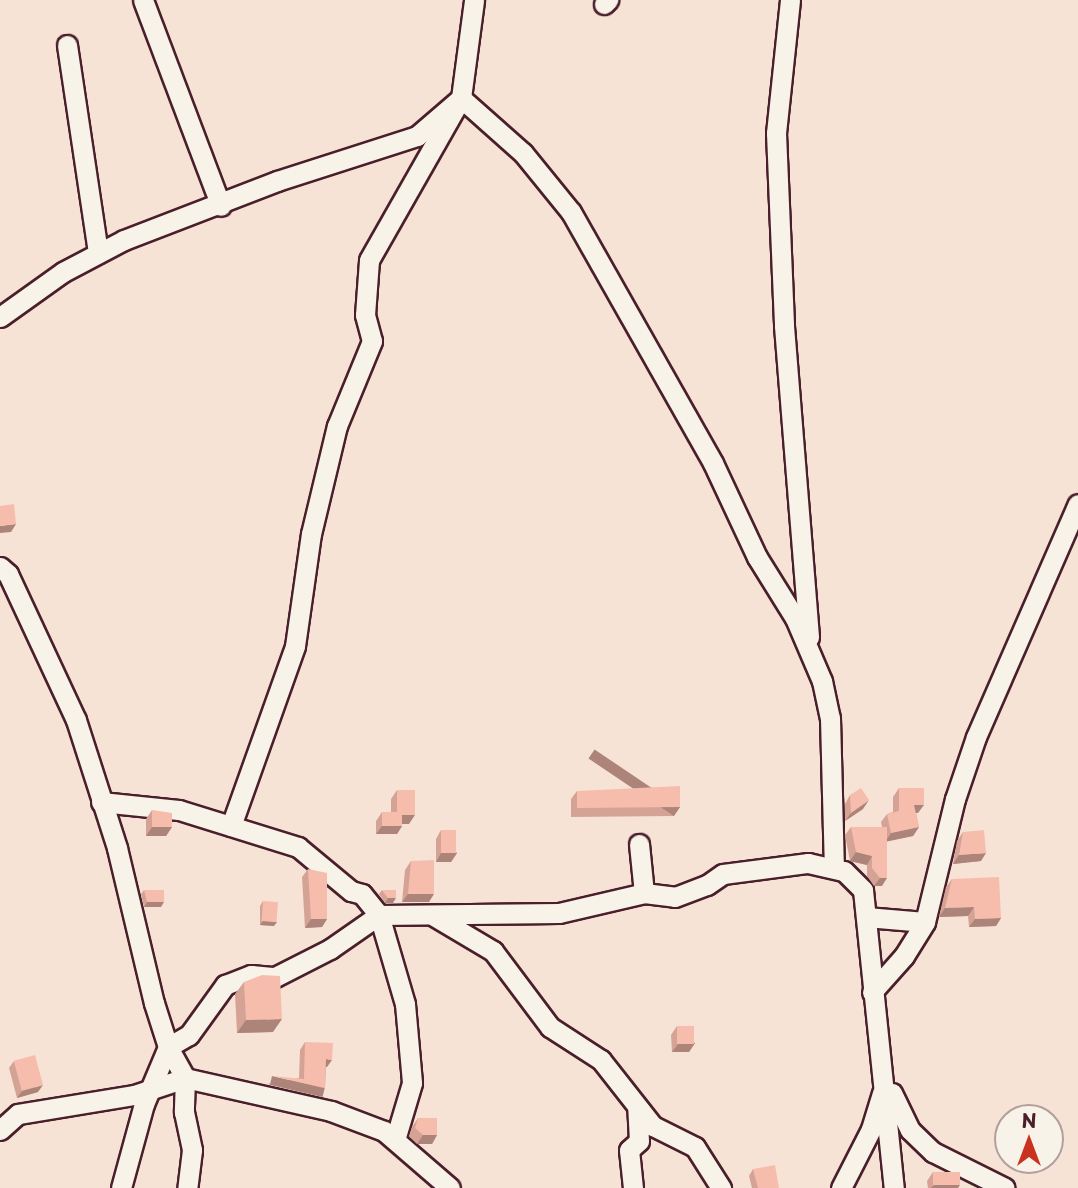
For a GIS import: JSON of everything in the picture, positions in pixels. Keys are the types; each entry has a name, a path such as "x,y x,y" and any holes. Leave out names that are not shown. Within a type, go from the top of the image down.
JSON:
{"street":[{"path":"143,0 221,206"},
{"path":"231,826 295,646 311,534 337,426 372,341 365,314 369,260 461,98 474,0"},
{"path":"787,5 776,132 784,326 808,649"},
{"path":"67,45 99,253"},
{"path":"0,317 63,272 99,253 221,206 277,181 417,136 461,98"},
{"path":"461,98 523,153 571,212 707,451 808,649 822,681 830,718 834,867"},
{"path":"872,992 904,956 925,922 955,799 976,737 1078,504"},
{"path":"0,567 8,574 76,720 168,1047 185,1077 184,1112 192,1150 187,1188"},
{"path":"101,802 179,810 298,847 351,891 362,894 379,915 405,1004 412,1083 395,1140"},
{"path":"639,844 644,893"},
{"path":"121,1188 150,1090 168,1047 189,1035 225,985 251,975 275,977 323,953 379,915 559,913 644,893 675,897 723,874 760,866 808,863 834,867 855,879 863,890 872,992 886,1082 894,1188"},
{"path":"433,916 494,951 550,1027 601,1060 653,1126 695,1147 721,1188"},
{"path":"866,917 925,922"},
{"path":"0,1130 18,1114 150,1090 185,1077 331,1111 395,1140 450,1188"},
{"path":"841,1188 871,1129 886,1082"},
{"path":"886,1082 910,1130 933,1152 1005,1188"},
{"path":"633,1188 629,1150 639,1141 637,1108"}],"building":[{"path":"14,504 16,524 0,526 0,506"},
{"path":"680,786 680,807 577,808 577,791"},
{"path":"861,788 869,800 851,813 850,795"},
{"path":"899,788 924,788 924,805 914,805 919,827 891,833 887,814 899,811"},
{"path":"397,790 415,790 415,815 402,815 402,826 382,826 382,812 397,812"},
{"path":"152,810 172,813 172,827 152,827"},
{"path":"851,827 887,827 887,878 880,878 872,868 872,856 856,852"},
{"path":"441,830 456,830 456,853 441,853"},
{"path":"984,830 986,853 959,855 963,832"},
{"path":"434,860 434,894 408,894 411,861"},
{"path":"308,869 327,873 327,919 311,919"},
{"path":"999,877 1001,918 975,919 974,907 945,908 952,879"},
{"path":"144,890 164,890 164,902 147,902"},
{"path":"382,890 396,890 396,898 388,898"},
{"path":"263,901 278,902 277,922 262,921"},
{"path":"262,975 280,976 282,1019 246,1020 244,982"},
{"path":"677,1026 694,1026 694,1044 677,1044"},
{"path":"305,1042 333,1043 332,1060 326,1059 325,1088 272,1076 304,1079"},
{"path":"35,1055 43,1085 22,1091 14,1061"},
{"path":"418,1118 437,1118 437,1135 423,1135 415,1128"},
{"path":"775,1165 779,1188 758,1188 753,1169"},
{"path":"933,1172 960,1172 960,1185 933,1185"}]}
